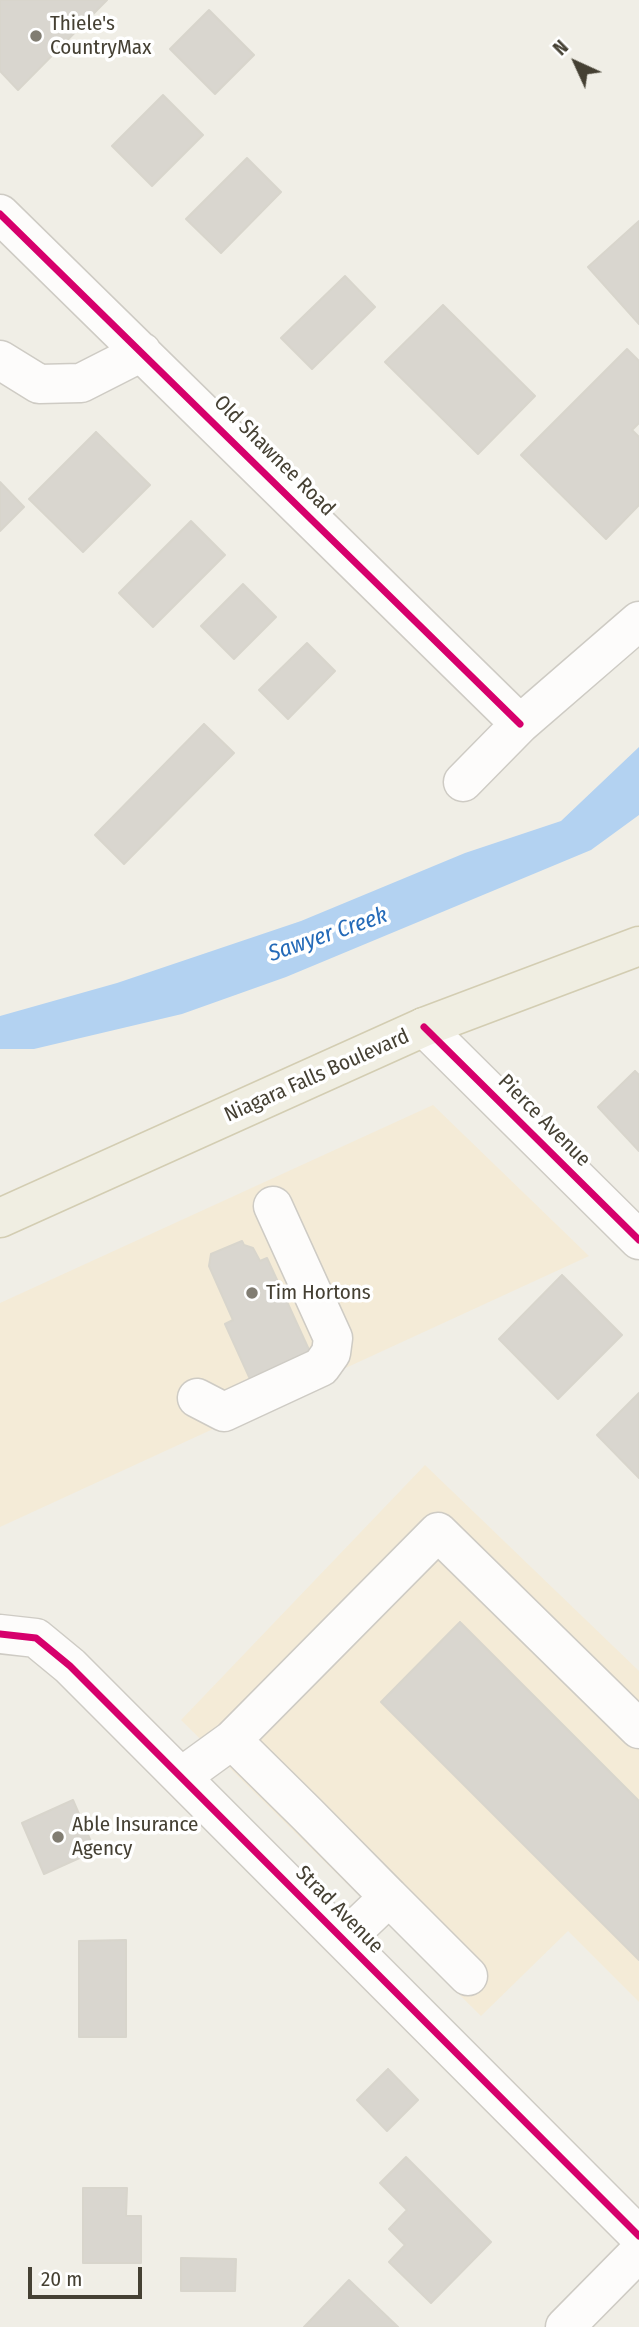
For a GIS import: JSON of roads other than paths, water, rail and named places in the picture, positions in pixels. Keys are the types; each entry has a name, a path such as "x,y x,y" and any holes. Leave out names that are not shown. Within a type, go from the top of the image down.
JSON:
{"main road":[{"name":"Niagara Falls Boulevard","path":"0,1218 424,1027 639,946"}],"street":[{"name":"Old Shawnee Road","path":"0,214 520,724"},
{"path":"0,360 38,384 80,383 142,352"},
{"path":"463,782 520,724 639,621"},
{"name":"Pierce Avenue","path":"424,1027 639,1240"},
{"path":"197,1398 224,1412 321,1367 331,1353 333,1338 273,1206"},
{"path":"181,1777 232,1740 438,1532 639,1729"},
{"name":"Strad Avenue","path":"0,1634 36,1638 70,1666 639,2236"},
{"path":"232,1740 468,1976"},
{"path":"344,1940 389,1897"},
{"path":"565,2327 639,2252"}],"water":[{"name":"Sawyer Creek","path":"639,747 639,815 591,850 286,977 182,1014 34,1049 0,1049 0,1016 117,983 301,921 465,853 561,821"}],"place":[{"name":"Thiele's CountryMax","path":"36,36"},
{"name":"Tim Hortons","path":"252,1293"},
{"name":"Able Insurance Agency","path":"58,1837"}]}
